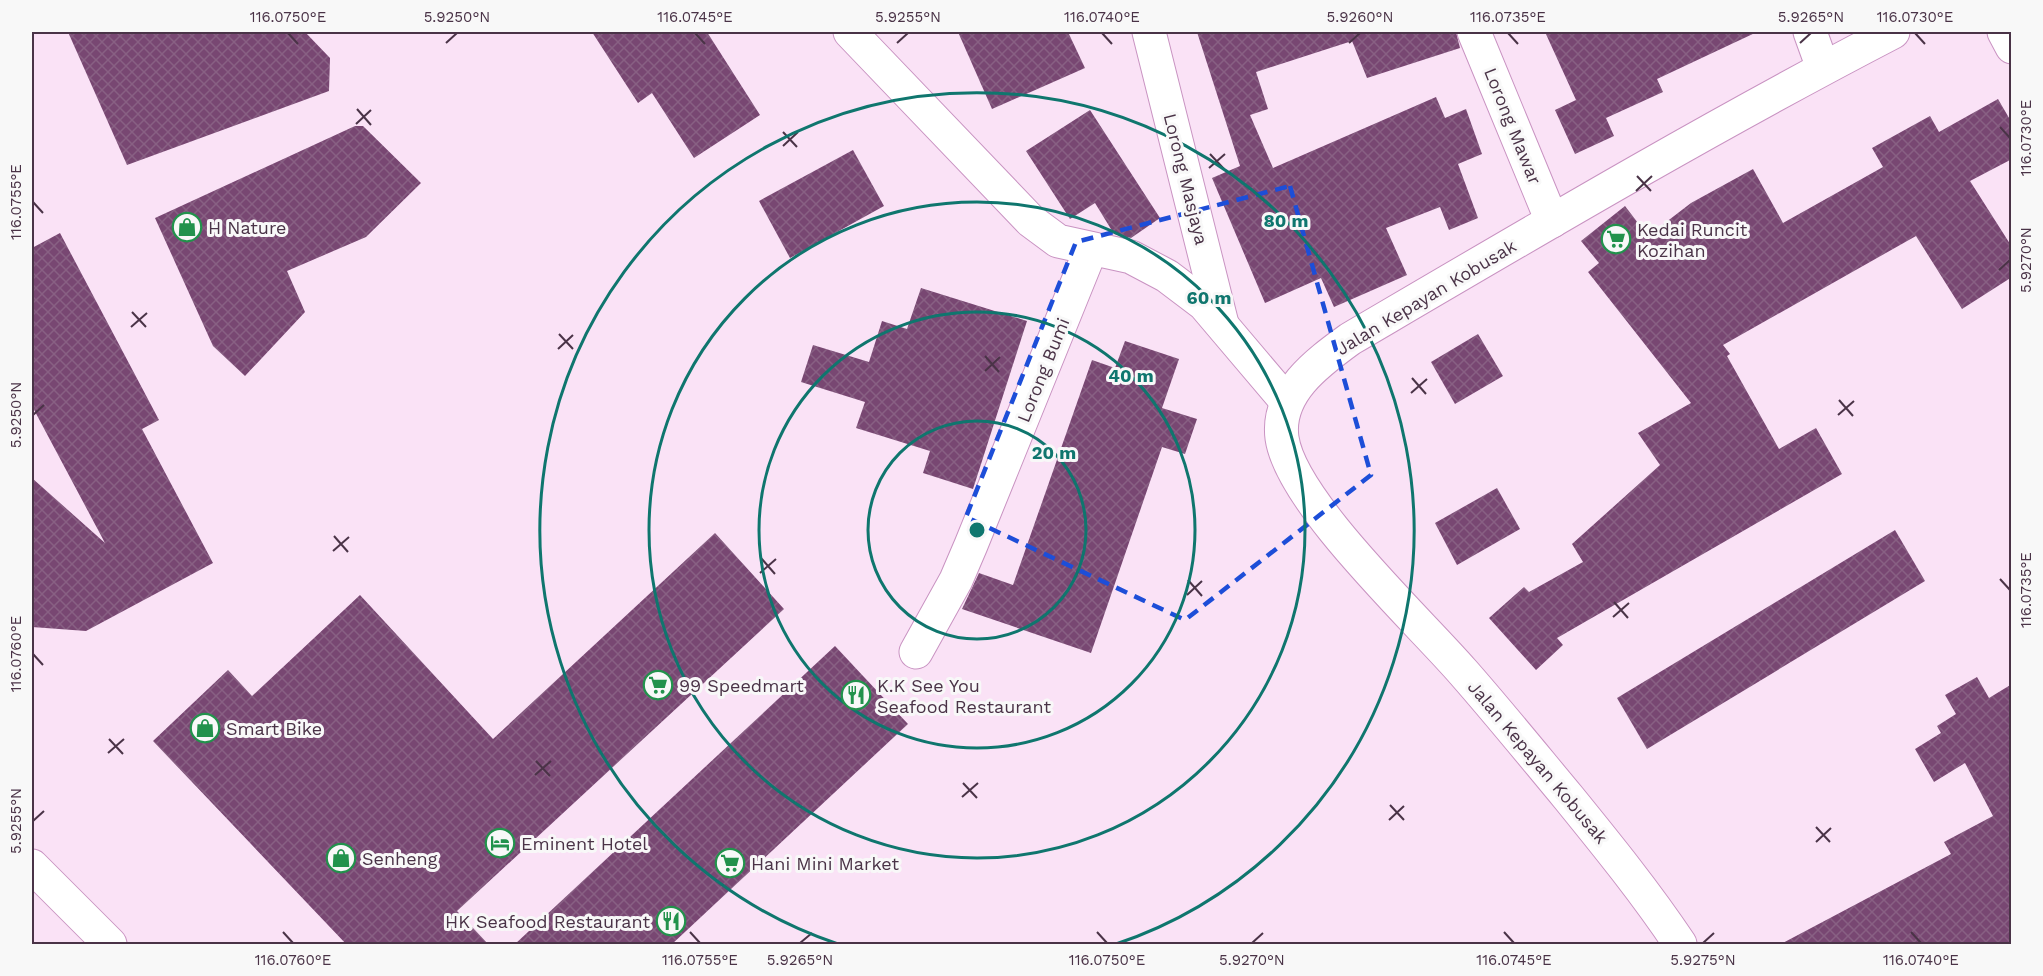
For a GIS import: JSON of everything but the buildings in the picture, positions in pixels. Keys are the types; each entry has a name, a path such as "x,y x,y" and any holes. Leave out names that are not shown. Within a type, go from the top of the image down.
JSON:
{"street":[{"name":"Lorong Masjaya","path":"850,32 1031,221 1058,241 1131,257 1151,265 1204,304 1287,402"},
{"name":"Lorong Masjaya","path":"1149,32 1222,326"},
{"name":"Lorong Mawar","path":"1474,32 1552,221"},
{"path":"1809,32 1823,68"},
{"name":"Jalan Kepayan Kobusak","path":"1680,945 1635,881 1505,721 1342,539 1307,493 1296,478 1282,440 1281,414 1302,380 1350,339 1552,221 1823,68 1893,32"},
{"path":"2004,32 2012,47"},
{"name":"Lorong Bumi","path":"916,652 956,580 1091,249"},
{"path":"32,866 110,945"}],"highlighted area":[{"path":"1290,186 1371,475 1185,620 966,517 1076,242"}],"place":[{"name":"H Nature","path":"187,227"},
{"name":"Kedai Runcit Kozihan","path":"1616,239"},
{"name":"99 Speedmart","path":"658,685"},
{"name":"K.K See You Seafood Restaurant","path":"856,695"},
{"name":"Smart Bike","path":"205,728"},
{"name":"Eminent Hotel","path":"500,843"},
{"name":"Senheng","path":"341,858"},
{"name":"Hani Mini Market","path":"730,863"},
{"name":"HK Seafood Restaurant","path":"671,921"}]}
